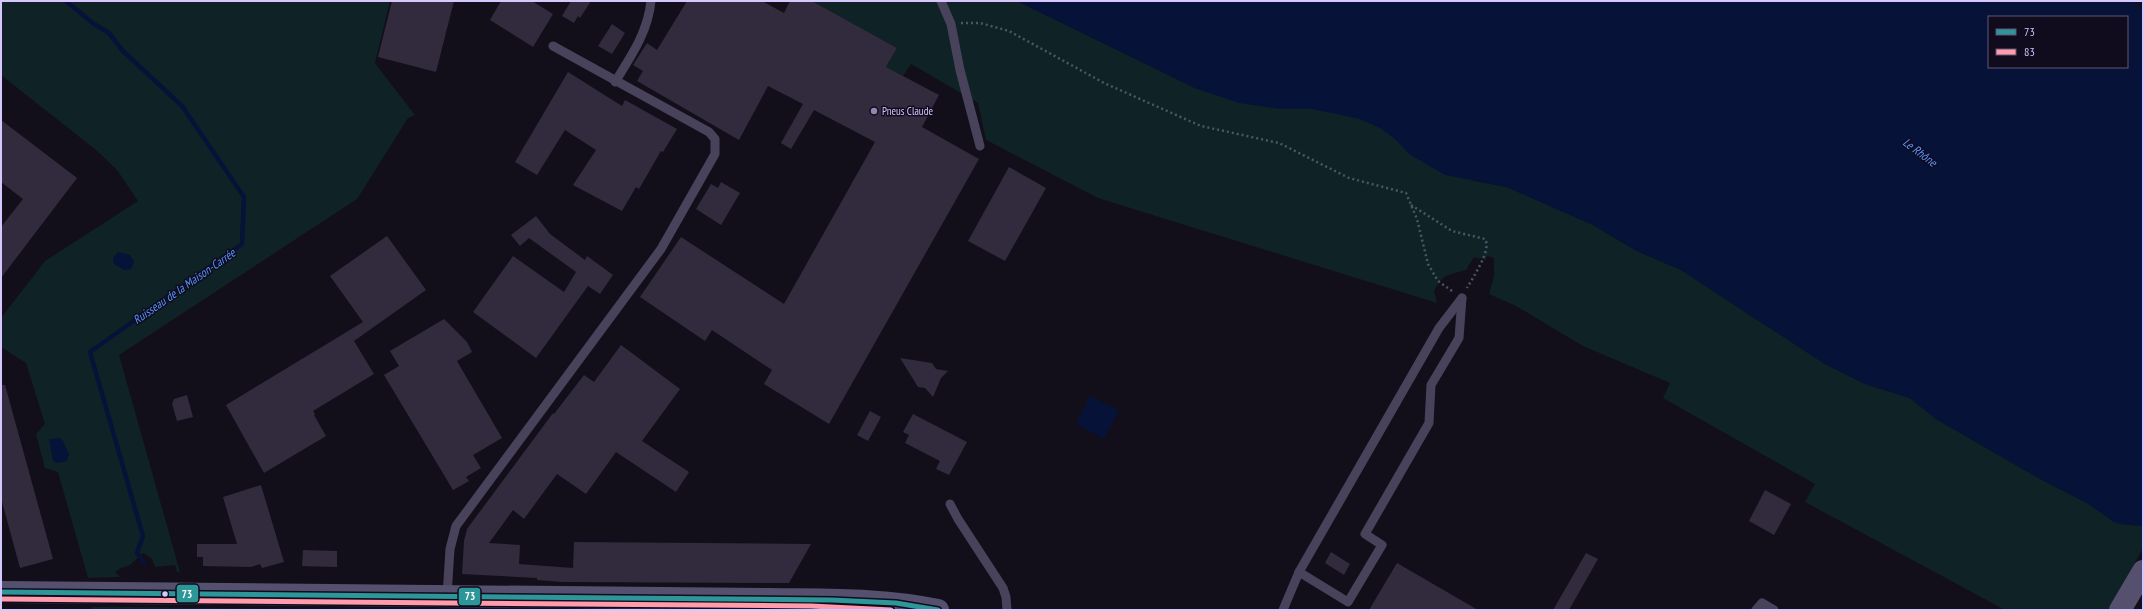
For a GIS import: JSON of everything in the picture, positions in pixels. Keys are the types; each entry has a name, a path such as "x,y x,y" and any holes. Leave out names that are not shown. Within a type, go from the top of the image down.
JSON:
{"main road":[{"path":"2120,610 2143,571"},
{"path":"1,592 856,600 919,606 938,610"}],"lane":[{"path":"615,82 640,42 652,1"},
{"path":"941,1 951,24 960,70 980,146"},
{"path":"447,596 450,549 456,526 661,249 715,154 715,139 709,132 615,82 553,46"},
{"path":"1299,572 1348,602 1382,545 1365,534 1429,423 1431,385 1459,338 1462,298"},
{"path":"1282,610 1299,572 1439,328 1462,298"},
{"path":"950,504 1003,588 1006,597 1007,610"},
{"path":"1756,610 1762,603 1774,610"}],"path":[{"path":"951,24 980,23 1009,30 1091,76 1201,126 1279,143 1349,178 1406,193 1433,273 1438,281 1462,298 1485,253 1488,243 1484,238 1452,231 1411,205"}],"green space":[{"path":"1,1 390,1 375,63 415,115 408,118 357,199 119,355 180,572 177,572 175,565 155,567 152,559 143,553 130,565 115,572 120,577 88,578 58,472 45,468 36,434 45,424 26,363 1,347 1,318 45,261 138,201 117,170 96,150 1,75"},
{"path":"812,1 1017,1 1197,89 1273,62 1474,181 1507,187 1593,225 1637,251 1681,270 1825,364 1865,384 1910,398 1936,419 2042,480 2087,503 2115,522 2143,526 2143,548 2109,610 2005,610 1805,502 1815,484 1663,398 1670,383 1583,346 1516,306 1489,294 1494,276 1494,258 1487,256 1486,260 1474,257 1466,270 1450,274 1443,278 1434,291 1437,303 1098,198 986,140 978,103 911,64 903,76 886,67 897,48"},
{"path":"92,607 130,607 397,610 91,610"}],"water":[{"name":"Le Rhône","path":"1017,1 2133,1 2143,9 2143,526 2114,522 2087,503 2042,480 1936,419 1910,398 1865,384 1825,364 1681,270 1637,251 1593,225 1507,187 1445,175 1409,154 1395,139 1380,128 1360,119 1312,109 1281,109 1239,103 1197,89"},
{"path":"118,252 130,255 134,262 131,269 124,270 114,264 113,258"},
{"path":"1090,396 1119,410 1104,439 1076,424"},
{"path":"49,439 62,439 69,454 67,461 57,463 53,461"}],"building":[{"path":"392,1 454,1 436,72 378,57"},
{"path":"501,1 532,1 553,14 533,47 490,20"},
{"path":"571,1 591,1 580,18 578,16 574,23 562,16"},
{"path":"687,1 762,1 784,13 790,1 812,1 897,48 886,67 939,95 922,127 979,159 829,424 764,384 772,370 712,330 705,341 640,297 681,237 784,304 875,142 814,110 791,149 781,143 803,104 768,86 739,140 637,81 643,71 633,65 647,43 657,50"},
{"path":"612,24 625,33 612,54 598,46"},
{"path":"568,72 622,106 625,100 677,129 663,152 661,151 639,189 636,187 622,211 573,185 596,150 565,130 537,175 515,162"},
{"path":"1,120 77,178 1,278 1,227 23,199 1,182"},
{"path":"1009,167 1046,188 1005,261 968,241"},
{"path":"721,182 740,193 721,225 696,209 711,184 718,188"},
{"path":"536,216 550,234 585,260 587,256 613,275 600,294 588,286 536,358 473,312 513,256 564,292 576,272 529,238 520,246 511,235"},
{"path":"387,236 426,290 354,341 374,374 313,411 326,436 264,473 226,405 363,322 330,276"},
{"path":"444,319 467,342 472,352 457,361 502,438 473,455 481,468 466,477 469,481 453,490 384,375 399,366 390,351"},
{"path":"621,345 680,389 642,441 689,472 676,492 616,452 586,494 557,474 524,519 513,510 489,543 520,545 519,564 573,568 574,542 811,544 789,583 563,582 537,580 537,578 462,574 464,541 467,529 553,413 554,414 584,375 594,382"},
{"path":"900,358 932,363 936,369 948,371 941,378 933,397 925,388 918,387"},
{"path":"1,385 5,385 53,559 20,568 1,498"},
{"path":"187,395 193,417 177,421 172,404 174,399"},
{"path":"870,411 881,417 868,441 857,435"},
{"path":"913,414 967,442 949,475 936,469 940,461 905,443 909,435 903,432"},
{"path":"261,485 284,562 262,568 260,564 251,567 203,566 203,557 197,557 197,544 237,544 223,497"},
{"path":"1765,490 1791,504 1774,535 1749,521"},
{"path":"303,550 337,551 337,567 302,566"},
{"path":"1331,552 1350,564 1344,575 1325,563"},
{"path":"1586,553 1598,559 1569,610 1553,610"},
{"path":"1397,563 1478,610 1369,610"}],"waterway":[{"name":"Ruisseau de la Maison-Carrée","path":"66,1 94,24 109,33 123,51 182,106 244,197 242,244 90,352 143,536 137,553 144,563"}],"transit line":[{"name":"73","path":"1,592 832,600 896,603 938,610"},
{"name":"83","path":"1,599 811,606 891,610"}],"place":[{"name":"Pneus Claude","path":"874,111"}]}
